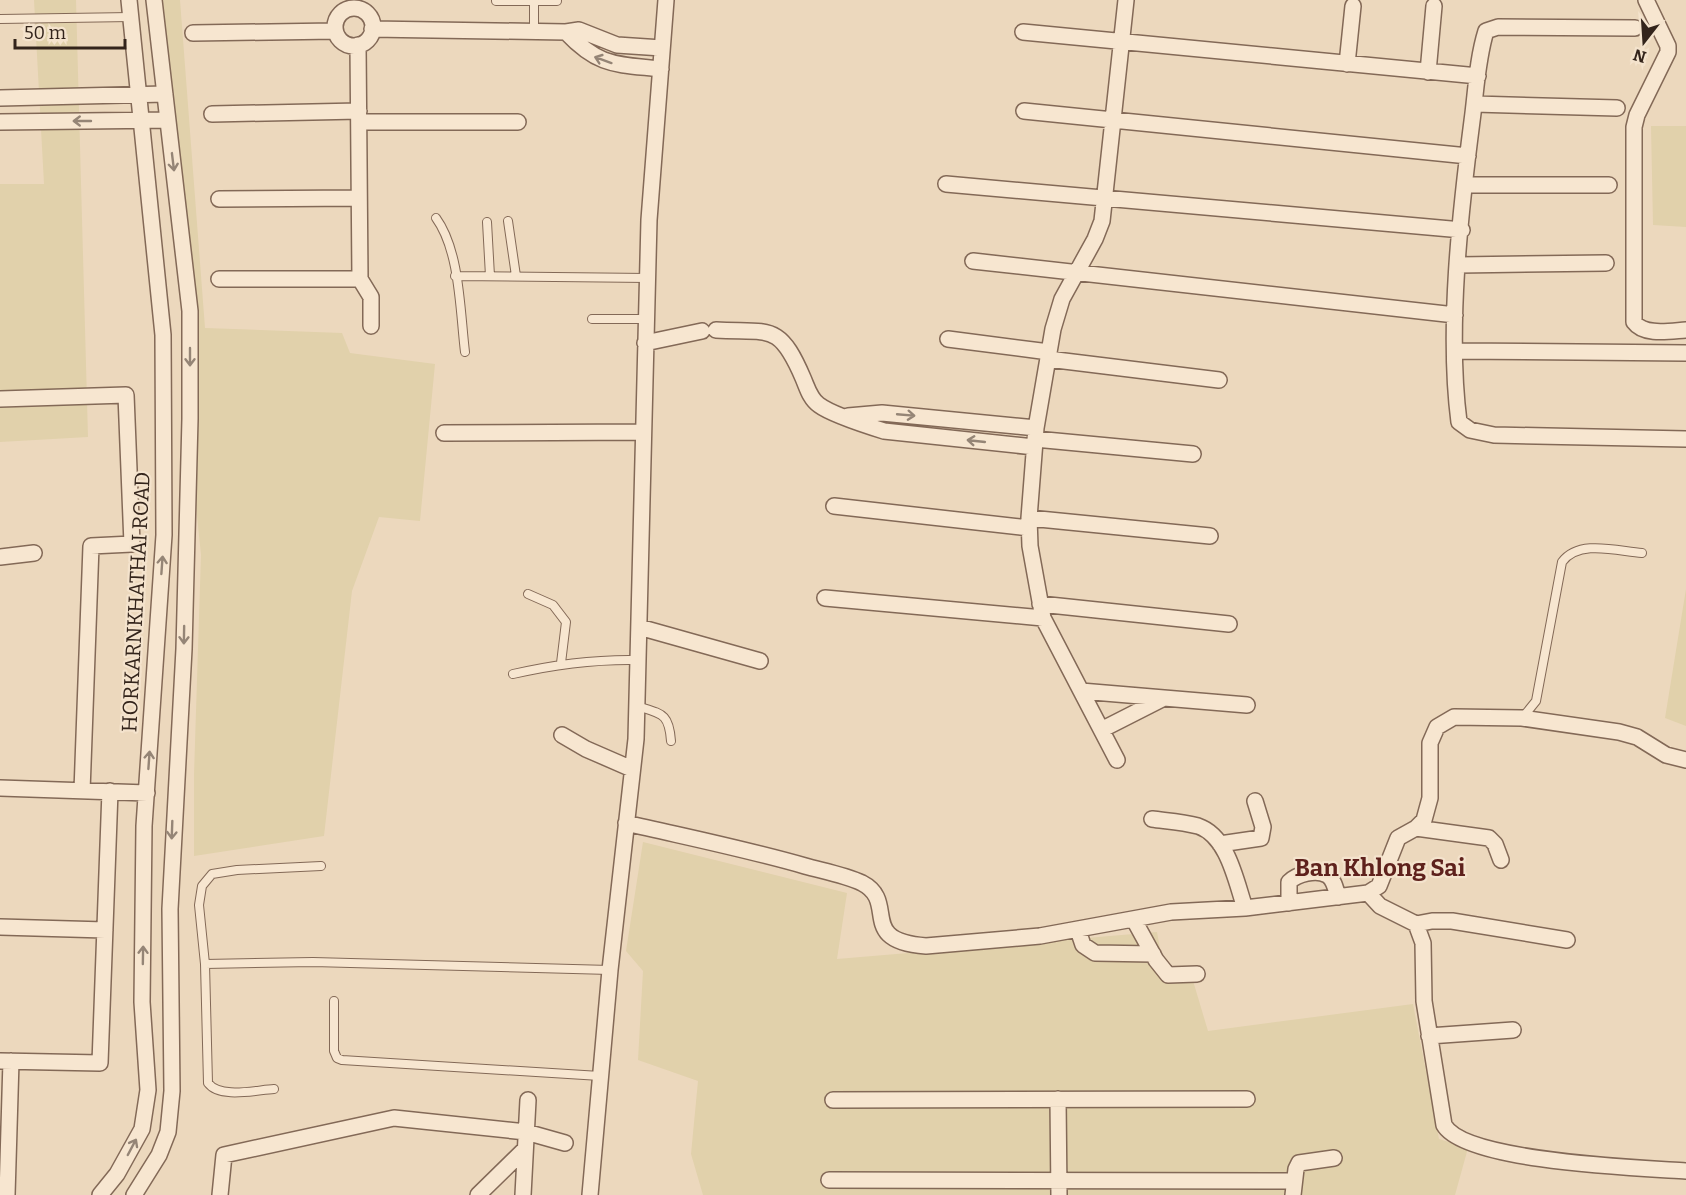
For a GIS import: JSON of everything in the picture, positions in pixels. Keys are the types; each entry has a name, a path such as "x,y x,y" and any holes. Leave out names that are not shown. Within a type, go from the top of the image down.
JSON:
{"street":[{"name":"HORKARNKHATHAI ROAD","path":"100,1195 117,1174 142,1129 148,1090 142,1002 147,793 164,535 165,418 159,278 129,0"},
{"path":"134,1195 159,1155 168,1132 172,1091 170,909 184,649 190,323 154,0"},
{"path":"590,1195 637,706 645,343 666,0"},
{"path":"1116,760 1103,729 1081,691 1041,611 1029,523 1035,438 1049,356 1062,299 1078,272 1102,221 1126,0"},
{"path":"1646,0 1668,46 1668,52 1637,115 1634,127 1634,322 1638,328 1646,330 1686,330"},
{"path":"193,33 335,31 347,44 358,45 369,38 372,30 368,15 355,4 340,14 335,31"},
{"path":"1347,64 1353,6"},
{"path":"1428,72 1434,6"},
{"path":"1635,28 1498,27 1486,31 1468,156 1455,315 1458,422 1470,430 1494,435 1563,439 1686,439"},
{"path":"372,30 566,32 579,30 617,45 662,48"},
{"path":"566,32 584,51 601,61 661,69"},
{"path":"1023,32 1478,76"},
{"path":"358,45 360,279 371,297 371,326"},
{"path":"165,94 7,98 8,122 168,120"},
{"path":"1475,104 1617,108"},
{"path":"1024,111 1468,156"},
{"path":"212,114 359,116 518,122"},
{"path":"946,184 1462,230"},
{"path":"1465,185 1609,185"},
{"path":"219,199 359,198"},
{"path":"973,261 1455,315"},
{"path":"1459,265 1606,263"},
{"path":"219,279 360,279"},
{"path":"645,343 709,331 777,335 787,345 810,394 819,405 884,431 928,436 1035,438 1193,454"},
{"path":"948,339 1219,380"},
{"path":"1455,351 1686,353"},
{"path":"0,399 126,395 132,544 91,546 82,791"},
{"path":"848,416 882,413 929,417 1035,438"},
{"path":"928,436 929,417"},
{"path":"444,433 643,432"},
{"path":"834,507 1210,536"},
{"path":"0,557 34,553"},
{"path":"825,598 1229,624"},
{"path":"639,627 760,661"},
{"path":"1081,691 1247,705"},
{"path":"1103,729 1164,698"},
{"path":"626,823 768,856 857,881 873,890 885,932 894,940 926,946 1078,930 1171,912 1245,908 1368,893 1379,886 1398,838 1416,828 1427,812 1430,744 1443,722 1454,717 1476,715 1522,718 1619,732 1637,737 1666,755 1686,760"},
{"path":"562,735 586,749 632,769"},
{"path":"0,788 147,793"},
{"path":"6,1195 6,1061 100,1063 110,791"},
{"path":"1220,844 1261,838 1263,827 1255,801"},
{"path":"1152,819 1198,826 1209,832 1220,844 1245,908"},
{"path":"1416,828 1489,838 1495,844 1501,860"},
{"path":"1288,903 1289,882 1295,877 1316,873 1327,875 1332,880 1338,897"},
{"path":"1368,893 1380,906 1416,924 1452,921 1567,940"},
{"path":"1134,920 1168,975 1197,974"},
{"path":"1416,924 1423,943 1422,981 1429,1036 1444,1125 1448,1133 1460,1140 1516,1154 1568,1162 1686,1171"},
{"path":"0,927 105,930"},
{"path":"1078,930 1083,945 1095,953 1153,954"},
{"path":"1429,1036 1513,1030"},
{"path":"1058,1099 1059,1187"},
{"path":"833,1100 1247,1099"},
{"path":"523,1194 528,1100"},
{"path":"220,1195 224,1155 394,1118 526,1132 565,1143"},
{"path":"478,1195 525,1149"},
{"path":"829,1180 1059,1187 1293,1188 1299,1163 1334,1158"}],"lane":[{"path":"496,0 557,1"},
{"path":"534,1 534,32"},
{"path":"0,19 131,17"},
{"path":"436,218 444,229 455,276 465,352"},
{"path":"508,221 516,276"},
{"path":"487,222 490,276"},
{"path":"455,276 648,278"},
{"path":"592,320 646,319"},
{"path":"1522,718 1536,700 1562,562 1568,554 1584,548 1642,553"},
{"path":"528,594 553,605 566,622 561,663"},
{"path":"513,674 561,663 595,659 639,660"},
{"path":"637,706 666,717 670,724 671,741"},
{"path":"274,1089 222,1092 213,1090 208,1083 205,964 199,905 207,878 212,874 237,870 321,866"},
{"path":"205,964 313,962 610,970"},
{"path":"334,1001 334,1051 337,1058 342,1060 600,1076"}],"shaded area":[{"path":"34,0 76,0 88,437 0,442 0,184 44,184"},
{"path":"163,0 180,0 205,328 342,333 350,353 435,364 420,521 379,517 352,591 324,836 194,856 194,774 201,555 195,496 191,296"},
{"path":"1651,126 1686,126 1686,227 1653,225"},
{"path":"1686,589 1686,726 1665,718"},
{"path":"643,842 847,893 837,959 1157,932 1165,976 1191,974 1208,1031 1413,1004 1439,1139 1468,1148 1455,1195 703,1195 691,1154 698,1081 638,1060 643,971 626,951"}],"district":[{"name":"Ban Khlong Sai","path":"1380,868"}]}
